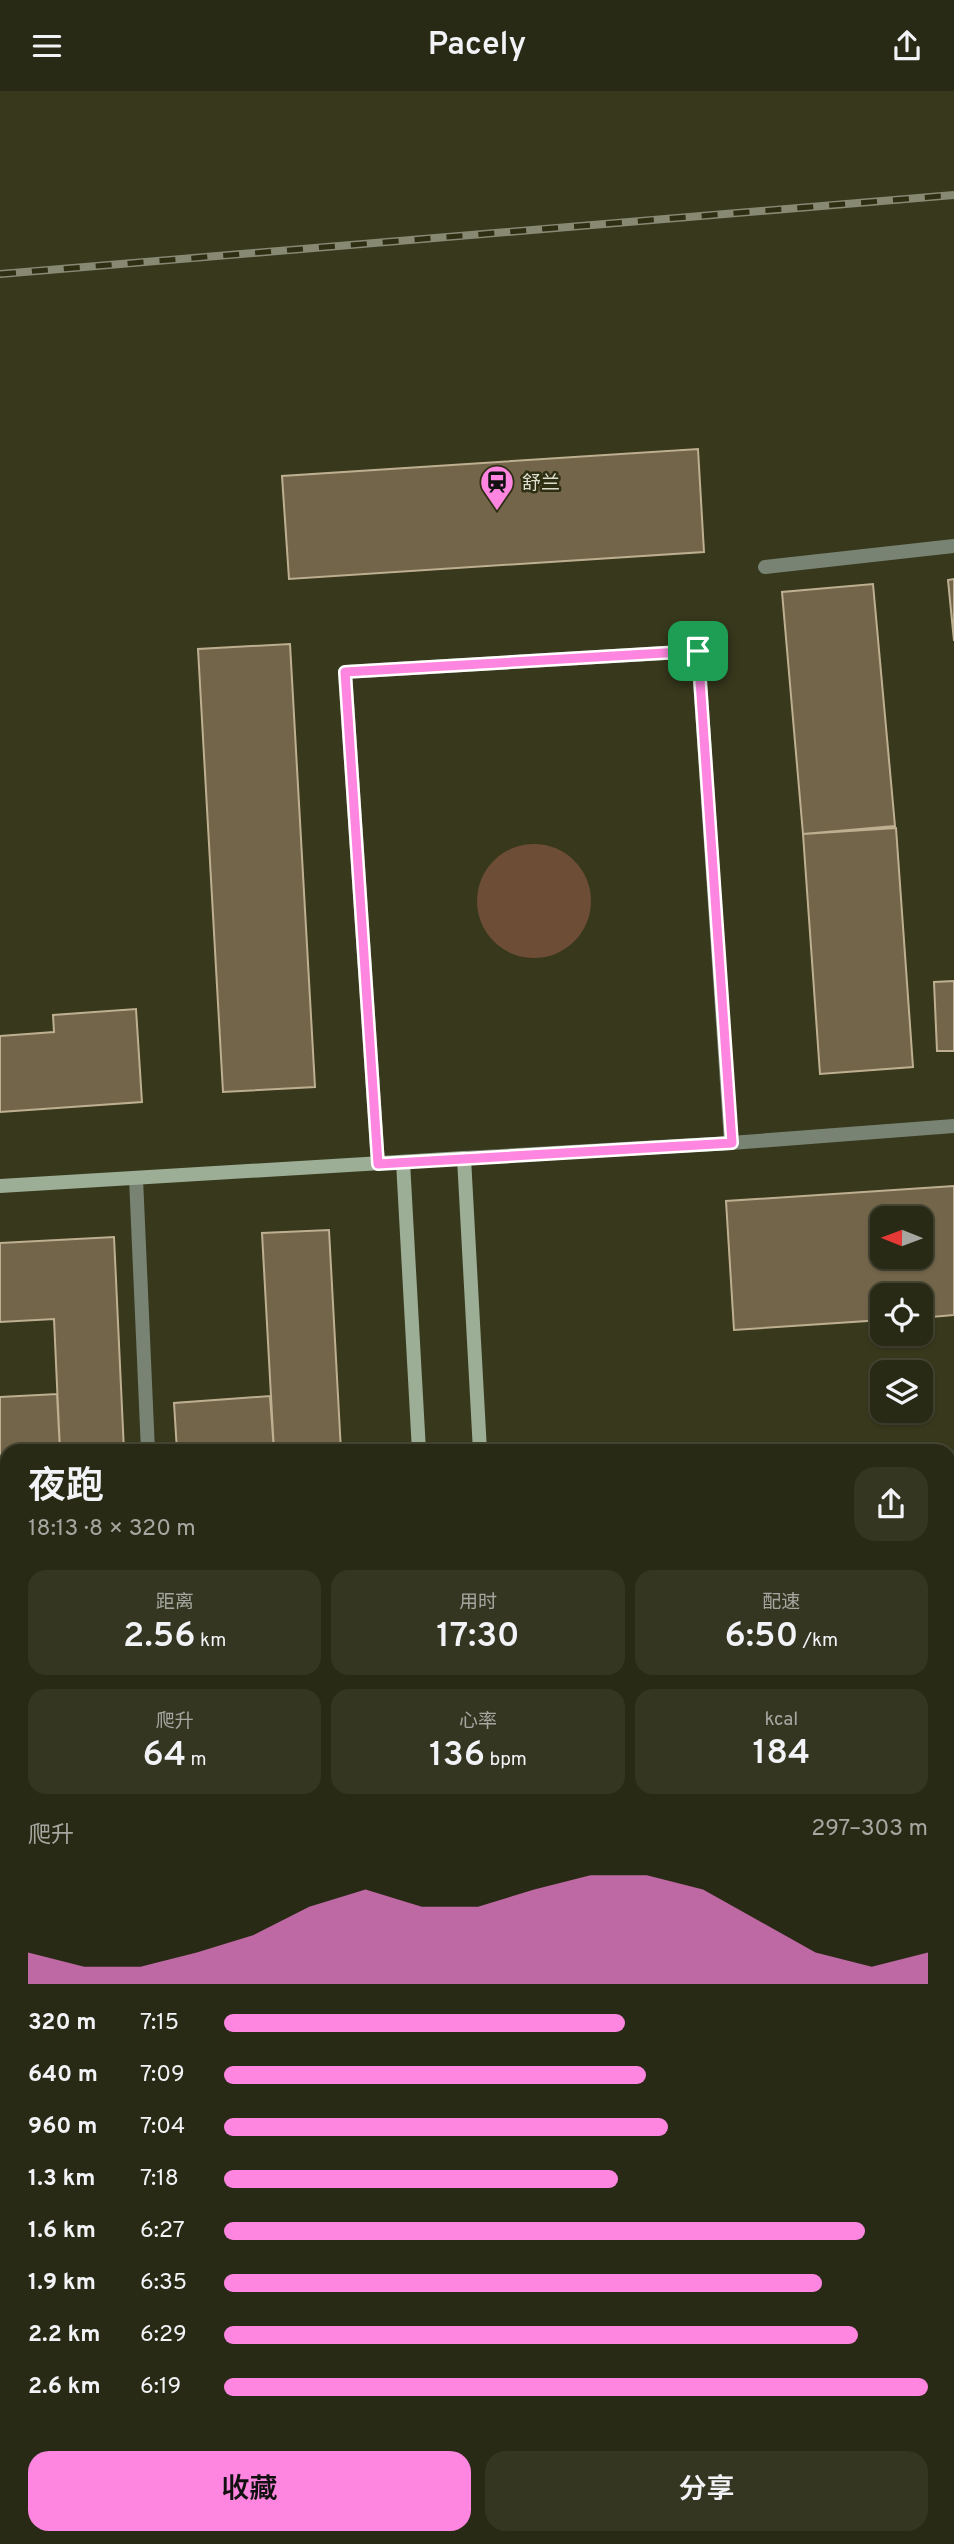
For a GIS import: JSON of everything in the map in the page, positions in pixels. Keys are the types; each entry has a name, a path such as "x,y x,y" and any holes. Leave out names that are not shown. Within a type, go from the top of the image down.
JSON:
{"street":[{"path":"765,567 954,547"},
{"path":"378,1164 345,672 359,671 698,651 732,1143"},
{"path":"0,1186 732,1143 954,1126"},
{"path":"464,1158 480,1444"},
{"path":"403,1162 419,1444"},
{"path":"136,1178 148,1444"}],"shaded area":[{"path":"534,844 556,849 574,861 586,879 591,901 586,923 574,941 556,953 534,958 512,953 494,941 482,923 477,901 482,879 494,861 512,849"}],"building":[{"path":"698,449 704,552 289,579 282,476"},
{"path":"954,579 954,641 948,580"},
{"path":"873,584 895,826 803,834 782,592"},
{"path":"290,644 315,1087 223,1092 198,649"},
{"path":"896,828 913,1067 820,1074 803,834"},
{"path":"954,981 954,1051 937,1051 934,982"},
{"path":"136,1009 142,1102 0,1112 0,1036 54,1032 53,1015"},
{"path":"954,1186 954,1315 933,1317 933,1283 870,1283 870,1321 734,1330 726,1201"},
{"path":"329,1230 341,1444 274,1444 262,1233"},
{"path":"114,1237 124,1444 60,1444 54,1319 0,1322 0,1243"},
{"path":"57,1394 60,1444 0,1444 0,1397"},
{"path":"270,1396 273,1444 177,1444 174,1403"}],"railway":[{"path":"0,274 954,195"}],"place":[{"name":"舒兰","path":"497,512"}],"route":[{"path":"698,651 732,1143 378,1164 345,672 698,651"}]}
